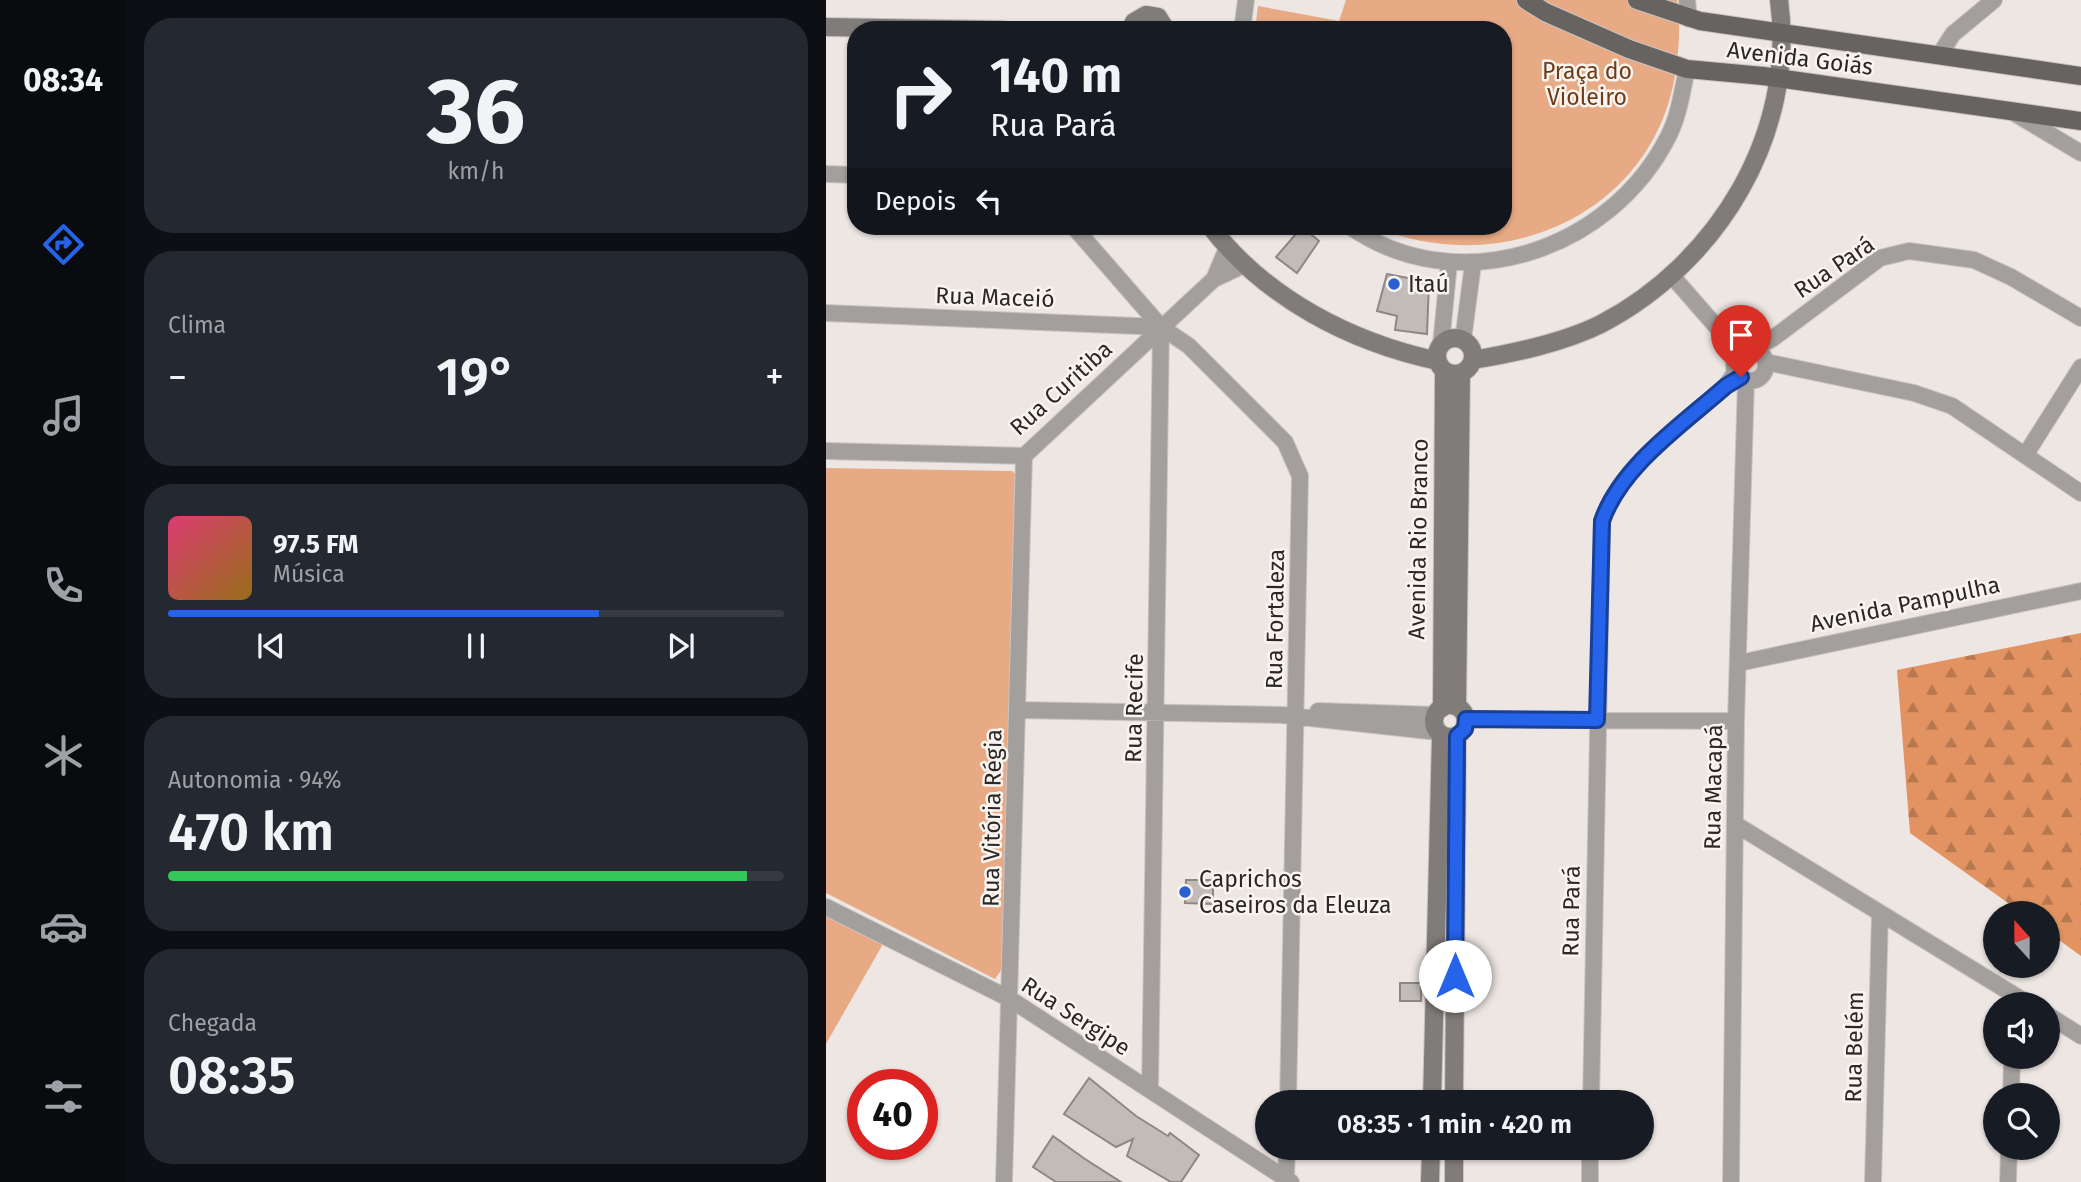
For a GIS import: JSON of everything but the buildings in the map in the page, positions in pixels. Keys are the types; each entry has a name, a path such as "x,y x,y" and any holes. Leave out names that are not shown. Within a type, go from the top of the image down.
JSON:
{"main road":[{"name":"Avenida Goiás","path":"1526,0 1545,12 1629,49 1687,69 1780,78 2010,110 2081,123"},
{"name":"Avenida Goiás","path":"1637,0 1689,19 2081,75"}],"street":[{"path":"1243,21 1246,0"},
{"path":"1687,0 1689,19"},
{"path":"1217,235 1266,285 1321,319 1397,352 1451,362 1506,354 1598,325 1672,276 1711,237 1753,171 1780,78 1783,33 1779,0"},
{"path":"1940,54 1953,34 1994,0"},
{"path":"1135,21 1139,17 1163,20"},
{"path":"826,27 847,27"},
{"path":"1362,235 1409,256 1449,263 1473,264 1517,257 1555,245 1596,220 1629,192 1654,160 1677,114 1687,69"},
{"path":"2010,110 2077,151"},
{"name":"Avenida Goiás","path":"2077,151 2081,123"},
{"path":"826,174 847,175"},
{"name":"Rua Fortaleza","path":"1081,235 1161,327 1189,346 1285,442 1300,476 1292,714 1288,1090"},
{"name":"Rua Curitiba","path":"1214,278 1227,248"},
{"name":"Rua Pará","path":"1591,1090 1602,521 1610,498 1626,477 1726,386 1752,368 1772,339 1880,258 1909,251 1974,260 2011,276 2081,318"},
{"name":"Avenida Rio Branco","path":"1449,263 1451,362 1448,722 1454,1090"},
{"path":"1451,362 1471,348 1463,340 1473,264"},
{"name":"Rua Curitiba","path":"826,452 1024,456 1214,278 1244,265"},
{"path":"1672,276 1752,368 1914,393 1952,406 2081,493"},
{"name":"Rua Maceió","path":"826,313 1161,327"},
{"name":"Rua Recife","path":"1150,1090 1161,327"},
{"path":"2026,454 2081,367"},
{"name":"Rua Macapá","path":"1731,1182 1736,721 1752,368"},
{"name":"Rua Vitória Régia","path":"1004,1182 1024,456"},
{"name":"Avenida Pampulha","path":"1739,663 2081,591"},
{"path":"1017,710 1292,714 1411,722 1736,721"},
{"name":"Avenida Rio Branco","path":"1433,1090 1448,722"},
{"path":"1735,824 2002,992"},
{"name":"Rua Sergipe","path":"826,907 1010,999 1289,1180"},
{"name":"Rua Belém","path":"1873,1182 1880,913"},
{"path":"2060,1023 2081,1036"},
{"path":"1288,1160 1289,1180"},
{"path":"1430,1182 1431,1160"},
{"path":"1454,1160 1454,1182"},
{"path":"1590,1160 1590,1182"},
{"path":"2008,1182 2009,1160"}],"green space":[{"name":"Praça do Violeiro","path":"1346,0 1677,0 1679,43 1676,69 1662,120 1638,162 1605,197 1565,223 1520,239 1472,245 1422,241 1402,235 1512,235 1512,21 1339,21"},
{"name":"Praça do Violeiro","path":"1258,6 1339,21 1256,21"},
{"path":"826,468 1012,471 1017,476 1004,966 995,979 826,893"},
{"path":"2081,633 2081,956 2060,941 2060,901 2005,901 1910,833 1897,670"},
{"path":"826,916 883,944 826,1044"}],"place":[{"name":"Itaú","path":"1394,284"},
{"name":"Caprichos Caseiros da Eleuza","path":"1185,892"}],"route":[{"path":"1455,976 1457,736 1465,729 1466,719 1597,720 1602,521 1610,498 1626,477 1726,386 1741,377"}]}
